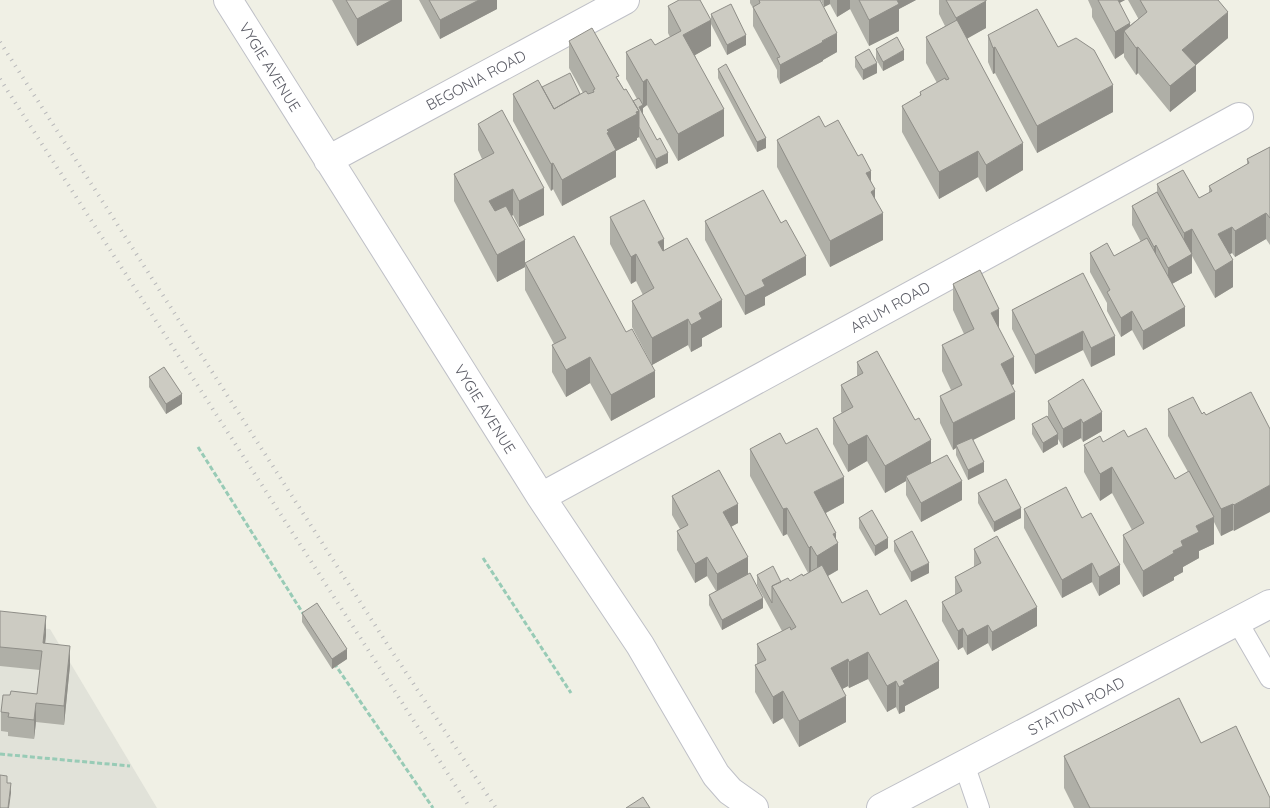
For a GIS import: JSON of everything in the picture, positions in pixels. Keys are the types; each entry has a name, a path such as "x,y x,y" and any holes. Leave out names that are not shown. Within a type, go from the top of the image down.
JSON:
{"street":[{"name":"VYGIE AVENUE","path":"228,0 541,497 640,645 716,775 730,791 754,808"},
{"name":"BEGONIA ROAD","path":"328,160 625,0"},
{"name":"ARUM ROAD","path":"541,497 1239,117"},
{"name":"STATION ROAD","path":"881,808 1270,604"}],"lane":[{"path":"1238,621 1270,678"},
{"path":"964,764 979,808"}],"path":[{"path":"198,447 306,618"},
{"path":"483,558 572,693"},
{"path":"331,658 433,808"},
{"path":"0,754 130,766"}],"shaded area":[{"path":"0,624 50,629 157,808 0,808"}],"building":[{"path":"346,0 392,0 357,19"},
{"path":"429,0 479,0 440,20"},
{"path":"679,0 700,0 711,20 683,35 724,109 678,134 647,79 643,82 626,52 651,39 655,45 681,31 668,6"},
{"path":"759,0 820,0 837,33 780,65 777,58 780,57 753,7 760,3"},
{"path":"859,0 897,0 899,4 869,20"},
{"path":"946,0 986,0 986,1 956,18"},
{"path":"1098,0 1118,0 1130,23 1115,32"},
{"path":"1140,0 1218,0 1228,12 1182,50 1196,65 1170,86 1138,47 1136,48 1124,31 1147,12"},
{"path":"731,4 746,35 727,45 711,14"},
{"path":"1037,9 1058,47 1076,38 1094,50 1113,85 1037,126 995,47 993,48 988,35"},
{"path":"957,20 1023,143 986,165 978,151 939,172 902,106 921,95 920,92 945,78 946,80 949,79 926,37"},
{"path":"592,28 619,76 616,77 624,90 626,89 639,111 636,112 637,114 607,130 616,150 562,180 553,163 551,164 513,94 538,80 554,109 586,91 588,94 594,92 593,90 595,89 569,41"},
{"path":"897,37 904,50 883,62 876,49"},
{"path":"869,49 877,63 863,70 855,57"},
{"path":"726,64 766,138 757,142 718,69"},
{"path":"570,73 580,94 554,109 542,87"},
{"path":"639,98 643,105 639,107 657,140 660,138 668,153 656,159 639,127 639,111 633,101"},
{"path":"502,110 544,188 519,201 513,189 489,201 495,211 506,206 525,240 497,255 454,174 494,153 478,124"},
{"path":"819,116 825,127 838,120 858,156 862,154 871,171 866,173 875,189 871,192 883,213 830,241 777,140"},
{"path":"1270,147 1270,218 1266,213 1235,231 1232,227 1218,234 1233,260 1215,271 1192,229 1184,233 1157,184 1183,170 1199,198 1212,191 1209,186 1249,163 1247,159"},
{"path":"763,190 781,223 786,220 806,256 762,280 765,286 745,296 705,221"},
{"path":"1157,192 1192,254 1168,268 1156,245 1154,247 1132,206"},
{"path":"644,200 664,239 658,242 663,251 687,238 722,300 699,313 702,319 691,325 688,319 652,338 632,301 654,288 636,254 631,257 610,217"},
{"path":"574,236 626,332 632,329 655,371 611,395 590,357 566,370 552,345 566,338 525,263"},
{"path":"1147,238 1185,307 1143,331 1132,311 1121,318 1107,292 1110,290 1090,253 1107,243 1114,256"},
{"path":"980,270 999,309 991,313 1014,357 1001,364 1015,392 953,423 940,396 962,385 942,345 974,329 953,284"},
{"path":"1083,273 1115,336 1091,348 1083,331 1035,355 1012,310"},
{"path":"877,351 915,420 919,418 931,440 885,466 867,435 848,445 833,418 853,407 841,385 863,373 857,362"},
{"path":"164,367 182,394 166,404 149,377"},
{"path":"1083,379 1102,412 1083,423 1081,419 1063,429 1048,401"},
{"path":"1251,392 1270,429 1270,485 1234,505 1221,509 1168,409 1193,397 1202,414 1204,412 1206,415"},
{"path":"1047,416 1058,434 1043,443 1032,424"},
{"path":"817,428 844,477 814,492 836,533 833,534 838,543 817,556 811,546 809,548 787,508 783,509 750,449 780,433 786,444"},
{"path":"1146,428 1175,479 1189,471 1214,517 1196,526 1199,532 1181,541 1183,546 1173,551 1174,553 1143,571 1123,535 1144,523 1112,467 1100,474 1084,445 1100,436 1103,442 1124,430 1128,437"},
{"path":"972,438 984,462 968,470 956,445"},
{"path":"947,455 962,481 921,503 906,476"},
{"path":"719,470 738,504 723,512 748,557 717,574 707,557 695,564 677,531 688,525 672,496"},
{"path":"1006,479 1021,508 994,522 978,493"},
{"path":"1066,487 1082,518 1091,513 1120,565 1099,577 1092,563 1062,580 1024,509"},
{"path":"872,510 888,538 875,546 859,518"},
{"path":"912,531 929,563 911,572 894,541"},
{"path":"997,536 1037,607 992,632 988,625 967,636 963,628 958,631 942,602 962,591 955,577 981,563 974,549"},
{"path":"822,565 842,603 867,590 880,615 906,600 939,661 903,681 905,684 899,687 896,681 887,686 868,652 849,662 848,659 831,668 846,696 799,721 783,691 773,697 755,665 766,660 757,644 790,627 791,630 796,627 772,586 788,578 790,581 802,574 803,576"},
{"path":"773,566 781,582 772,586 772,603 757,575"},
{"path":"750,573 763,598 722,620 709,595"},
{"path":"317,603 347,649 332,659 302,613"},
{"path":"0,611 46,616 43,643 70,646 64,706 36,703 34,720 8,717 9,713 1,712 3,695 10,695 11,691 37,694 42,651 0,647"},
{"path":"1179,698 1201,743 1236,726 1270,798 1270,808 1090,808 1064,756"},
{"path":"0,775 7,776 7,783 11,783 8,808 0,808"},
{"path":"643,797 650,808 626,808"}],"railway":[{"path":"0,42 391,650 496,808"},
{"path":"0,79 470,808"}]}
